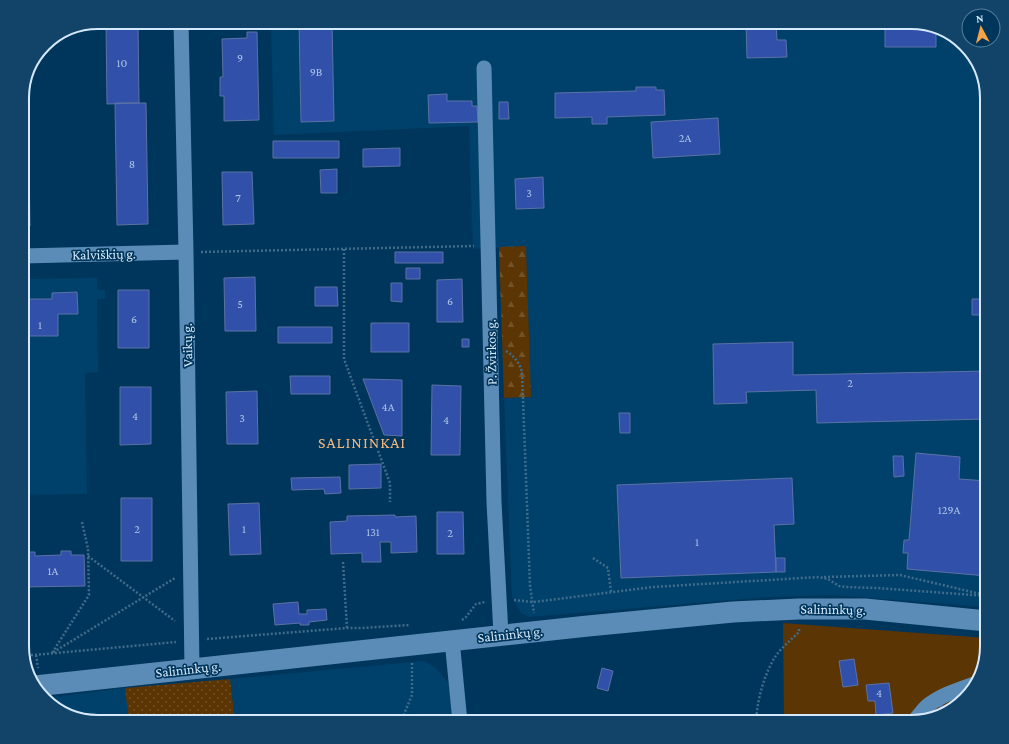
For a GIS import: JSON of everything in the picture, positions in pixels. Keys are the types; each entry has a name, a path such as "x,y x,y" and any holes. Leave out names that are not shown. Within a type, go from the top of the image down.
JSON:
{"main road":[{"name":"Salininkų g.","path":"41,685 192,668 411,646 536,631 733,612 799,609 865,609 980,621"}],"street":[{"name":"Vaikų g.","path":"181,29 192,668"},
{"name":"P. Žvirkos g.","path":"484,68 494,509 500,635"},
{"name":"Kalviškių g.","path":"29,256 186,252"},
{"path":"452,640 459,715"},
{"path":"920,714 926,707 937,700 951,692 967,686"}],"path":[{"path":"186,252 488,246"},
{"path":"344,249 344,359 390,484 390,502"},
{"path":"490,340 514,356 520,365 522,372 530,586 536,631"},
{"path":"82,522 88,555 89,595 52,653 190,568"},
{"path":"88,555 191,633"},
{"path":"593,558 608,568 611,592"},
{"path":"343,562 347,628"},
{"path":"460,621 466,617 476,604 498,601 519,600 533,602 661,587 822,577 900,575 980,594"},
{"path":"822,577 839,586 846,587 885,588 980,595"},
{"path":"757,715 758,701 766,675 776,656 799,632 799,609"},
{"path":"362,628 416,624"},
{"path":"404,715 412,695 409,625"}],"shaded area":[{"path":"271,29 911,29 925,30 946,38 960,49 973,67 979,84 980,98 980,606 831,595 767,597 529,617 521,613 512,597 504,398 531,397 526,246 473,249 469,126 274,135"},
{"path":"97,278 97,290 105,290 105,298 97,299 98,372 85,373 87,494 29,495 29,279"},
{"path":"424,661 436,668 448,683 451,692 452,715 234,715 230,679"},
{"path":"125,688 128,715 98,715 76,711 67,708 52,697"}],"green space":[{"path":"526,246 531,397 504,398 499,247"},
{"path":"783,623 980,637 979,655 973,677 957,698 942,708 925,714 911,715 784,715"},
{"path":"230,679 234,715 128,715 125,688"}],"building":[{"path":"106,29 138,29 139,103 107,104"},
{"path":"299,29 332,29 334,121 301,122"},
{"path":"746,29 776,29 777,40 786,40 787,57 747,58"},
{"path":"885,29 925,30 936,34 936,47 885,47"},
{"path":"247,32 257,32 259,120 224,121 224,96 220,96 220,77 223,77 222,39 247,38"},
{"path":"636,87 656,87 656,90 664,90 665,115 607,117 607,124 592,124 592,117 555,118 555,93 636,91"},
{"path":"447,94 447,101 472,101 472,106 477,106 478,122 429,123 428,95"},
{"path":"499,102 508,102 509,119 499,119"},
{"path":"115,103 146,103 148,224 117,225"},
{"path":"718,118 720,154 653,158 651,122"},
{"path":"273,141 339,141 339,158 273,158"},
{"path":"400,148 400,166 363,167 363,149"},
{"path":"29,166 30,226 29,226"},
{"path":"337,169 337,193 321,193 320,170"},
{"path":"222,172 252,172 254,224 223,225"},
{"path":"543,177 544,208 516,209 515,179"},
{"path":"395,252 443,252 443,263 395,263"},
{"path":"406,268 420,268 420,279 406,279"},
{"path":"255,277 256,331 225,331 224,278"},
{"path":"462,279 463,322 437,322 437,280"},
{"path":"391,283 402,283 402,302 391,301"},
{"path":"315,287 337,287 338,306 315,306"},
{"path":"118,290 149,290 149,348 118,348"},
{"path":"77,292 78,314 58,314 58,336 29,336 29,299 52,299 52,293"},
{"path":"972,299 980,299 980,315 972,315"},
{"path":"371,323 409,323 409,352 371,352"},
{"path":"278,327 332,327 332,343 278,343"},
{"path":"462,339 469,339 469,347 462,347"},
{"path":"793,342 793,375 980,371 980,419 817,423 816,390 746,392 747,403 714,404 713,344"},
{"path":"290,376 330,376 330,394 291,394"},
{"path":"363,379 402,380 402,436 384,435"},
{"path":"432,385 461,386 460,455 431,455"},
{"path":"120,387 151,387 151,444 120,445"},
{"path":"257,391 258,444 227,444 226,392"},
{"path":"619,413 630,413 630,433 620,433"},
{"path":"916,453 960,457 959,479 980,480 980,575 907,569 908,553 903,553 904,540 909,540"},
{"path":"893,456 903,456 904,476 894,477"},
{"path":"381,464 381,488 349,489 349,465"},
{"path":"340,477 341,493 325,494 324,489 292,490 291,478"},
{"path":"792,478 794,524 774,525 776,572 621,578 617,485"},
{"path":"121,498 152,498 152,561 121,561"},
{"path":"259,503 261,554 230,555 228,504"},
{"path":"437,512 463,512 464,554 437,554"},
{"path":"395,515 395,517 416,516 417,552 391,553 391,542 380,542 381,562 362,562 362,553 331,554 330,522 347,521 347,516"},
{"path":"61,551 71,551 71,555 84,555 85,586 29,587 29,552 35,552 35,556 61,555"},
{"path":"776,558 785,558 785,572 776,572"},
{"path":"298,602 299,614 307,614 307,610 326,609 327,620 309,622 309,625 300,625 300,623 275,625 273,604"},
{"path":"854,659 858,685 843,687 839,661"},
{"path":"602,668 613,671 608,691 597,688"},
{"path":"889,683 893,713 876,715 875,701 868,701 866,685"}],"district":[{"name":"SALININKAI","path":"362,442"}]}
